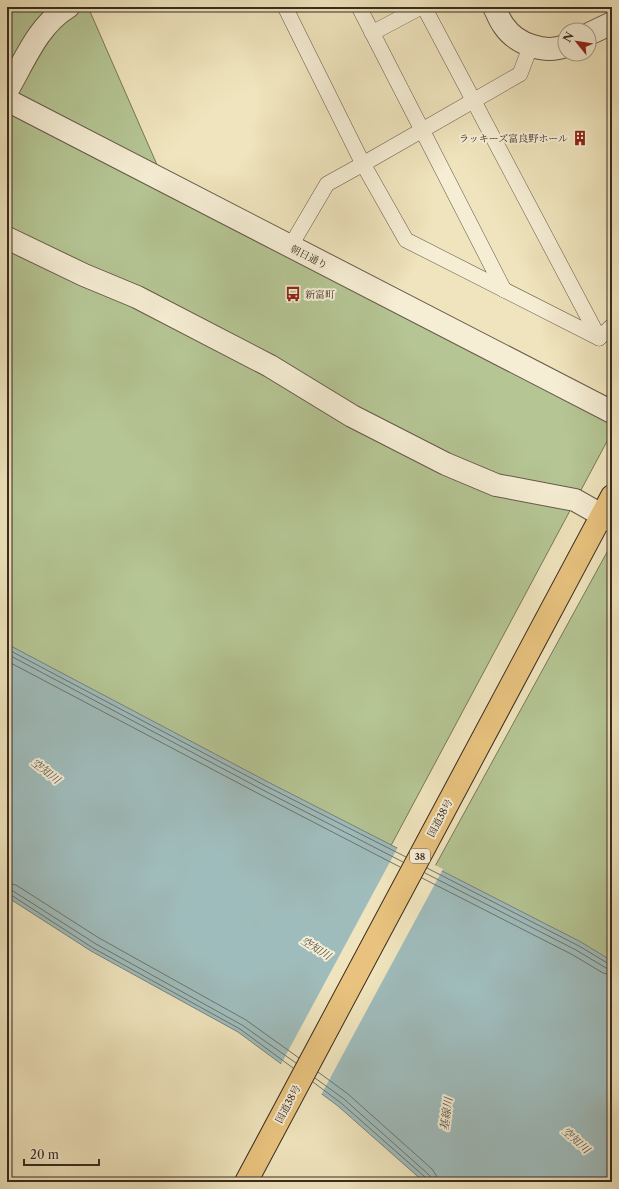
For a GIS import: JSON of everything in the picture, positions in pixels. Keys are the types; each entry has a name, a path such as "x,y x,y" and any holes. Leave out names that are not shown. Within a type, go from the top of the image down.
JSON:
{"highway":[{"name":"国道38号","path":"246,1182 602,522 612,496"}],"street":[{"path":"7,90 38,36 59,12 68,7"},
{"path":"494,7 504,27 517,40 542,49 557,47"},
{"path":"597,30 612,23"},
{"name":"朝日通り","path":"7,100 612,412"},
{"path":"7,238 158,308 270,366 352,416 446,464 496,486 575,500 602,522"}],"lane":[{"path":"285,7 363,164 406,240 599,338"},
{"path":"359,7 504,290"},
{"path":"372,34 422,7 599,338"},
{"path":"290,247 327,184 520,74 531,45"},
{"path":"599,338 612,326"}],"green space":[{"path":"7,7 88,7 165,183 612,412 612,432 379,868 7,657"},
{"path":"612,543 612,987 422,890"}],"water":[{"path":"7,644 268,782 581,942 612,961 612,1182 424,1182 338,1106 238,1032 91,951 7,897"}],"pier":[{"path":"398,847 443,869 321,1095 280,1066"}],"place":[{"name":"ラッキーズ富良野ホール","path":"580,138"},
{"name":"新富町","path":"293,294"}],"water label":[{"name":"空知川","path":"46,771"},
{"name":"空知川","path":"316,948"},
{"name":"基線川","path":"446,1114"},
{"name":"空知川","path":"576,1140"}]}
